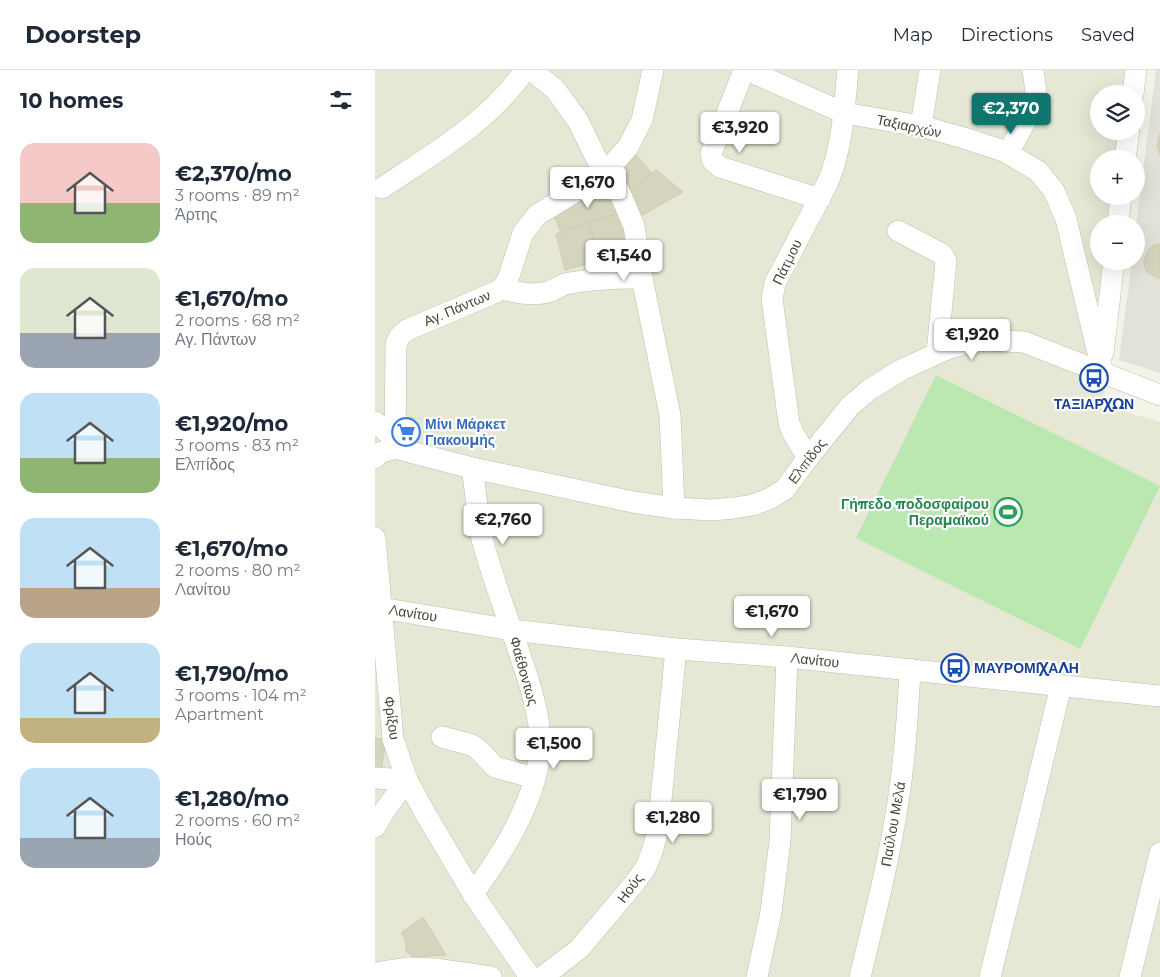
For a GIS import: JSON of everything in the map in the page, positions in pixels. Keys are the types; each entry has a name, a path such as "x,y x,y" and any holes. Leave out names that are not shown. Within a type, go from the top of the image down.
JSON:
{"street":[{"path":"382,188 472,126 493,108 525,70"},
{"path":"531,70 555,89 578,121 604,174 619,191 634,226 642,278 670,415 674,508"},
{"name":"Αγ. Πάντων","path":"395,444 396,344 400,336 407,330 501,289 508,279 523,233 537,215 604,174 628,147 642,120 653,70"},
{"path":"746,70 711,154 713,160 720,167 820,199"},
{"name":"Ταξιαρχών","path":"746,70 844,113 921,126 964,138 1008,153 1038,171 1054,191 1066,219 1102,370"},
{"name":"Πάτμου","path":"808,458 789,423 772,300 775,283 820,199 834,168 841,137 848,70"},
{"path":"921,126 930,70"},
{"path":"1008,153 1029,116 1036,92 1033,70"},
{"path":"1134,85 1136,70"},
{"path":"898,231 942,254 946,261 937,353"},
{"path":"1102,370 1113,270"},
{"path":"501,289 515,292 549,292 563,284 618,278 642,278"},
{"name":"Ελπίδος","path":"395,444 472,468 633,502 674,508 712,510 753,505 771,498 785,489 849,406 869,390 901,370 937,353 968,343 986,340 1023,342 1102,370 1160,395"},
{"path":"375,422 395,444 379,453 375,458"},
{"name":"Φαέθοντως","path":"472,468 477,511 483,540 533,692 540,750 535,778 513,833 473,894"},
{"name":"Φρίξου","path":"375,538 393,739 407,780 473,894 531,977"},
{"name":"Λανίτου","path":"381,608 512,630 676,649 787,657 1160,696"},
{"name":"Ηούς","path":"542,977 579,949 633,886 645,869 652,852 658,830 676,649"},
{"path":"757,977 771,912 780,841 787,657"},
{"name":"Παύλου Μελά","path":"860,977 880,894 898,803 907,727 910,669"},
{"path":"990,977 1061,686"},
{"path":"442,737 472,745 495,768 535,778"},
{"path":"375,778 407,780"},
{"path":"375,827 407,780"},
{"path":"1130,977 1160,853"},
{"path":"375,973 418,968 491,977"}],"shaded area":[{"path":"375,70 1145,70 1143,85 1090,85 1090,140 1136,140 1135,150 1090,150 1090,205 1129,205 1128,215 1090,215 1090,270 1121,270 1102,405 1160,422 1160,977 375,977"},
{"path":"1156,70 1160,70 1160,373 1119,360 1131,270 1145,270 1145,215 1137,215 1139,205 1145,205 1145,155"}],"green space":[{"name":"Γήπεδο ποδοσφαίρου Περαμαϊκού","path":"936,375 1160,486 1080,649 856,538"}],"building":[{"path":"1160,133 1160,155 1157,146"},
{"path":"636,155 652,173 631,191 616,174"},
{"path":"656,170 683,192 641,216 631,191"},
{"path":"602,183 624,212 560,231 554,214"},
{"path":"624,212 632,243 596,252 589,222"},
{"path":"589,222 597,261 565,270 556,234"},
{"path":"632,243 635,266 599,270 596,252"},
{"path":"1160,244 1159,279 1147,272 1145,268 1145,257 1150,248"},
{"path":"375,738 386,739 381,772 375,771"},
{"path":"423,917 446,955 412,957 406,951 405,938 401,933"}],"place":[{"name":"ΤΑΞΙΑΡΧΩΝ","path":"1094,378"},
{"name":"Μίνι Μάρκετ Γιακουμής","path":"406,432"},
{"name":"Γήπεδο ποδοσφαίρου Περαμαϊκού","path":"1008,512"},
{"name":"ΜΑΥΡΟΜΙΧΑΛΗ","path":"955,668"}]}
